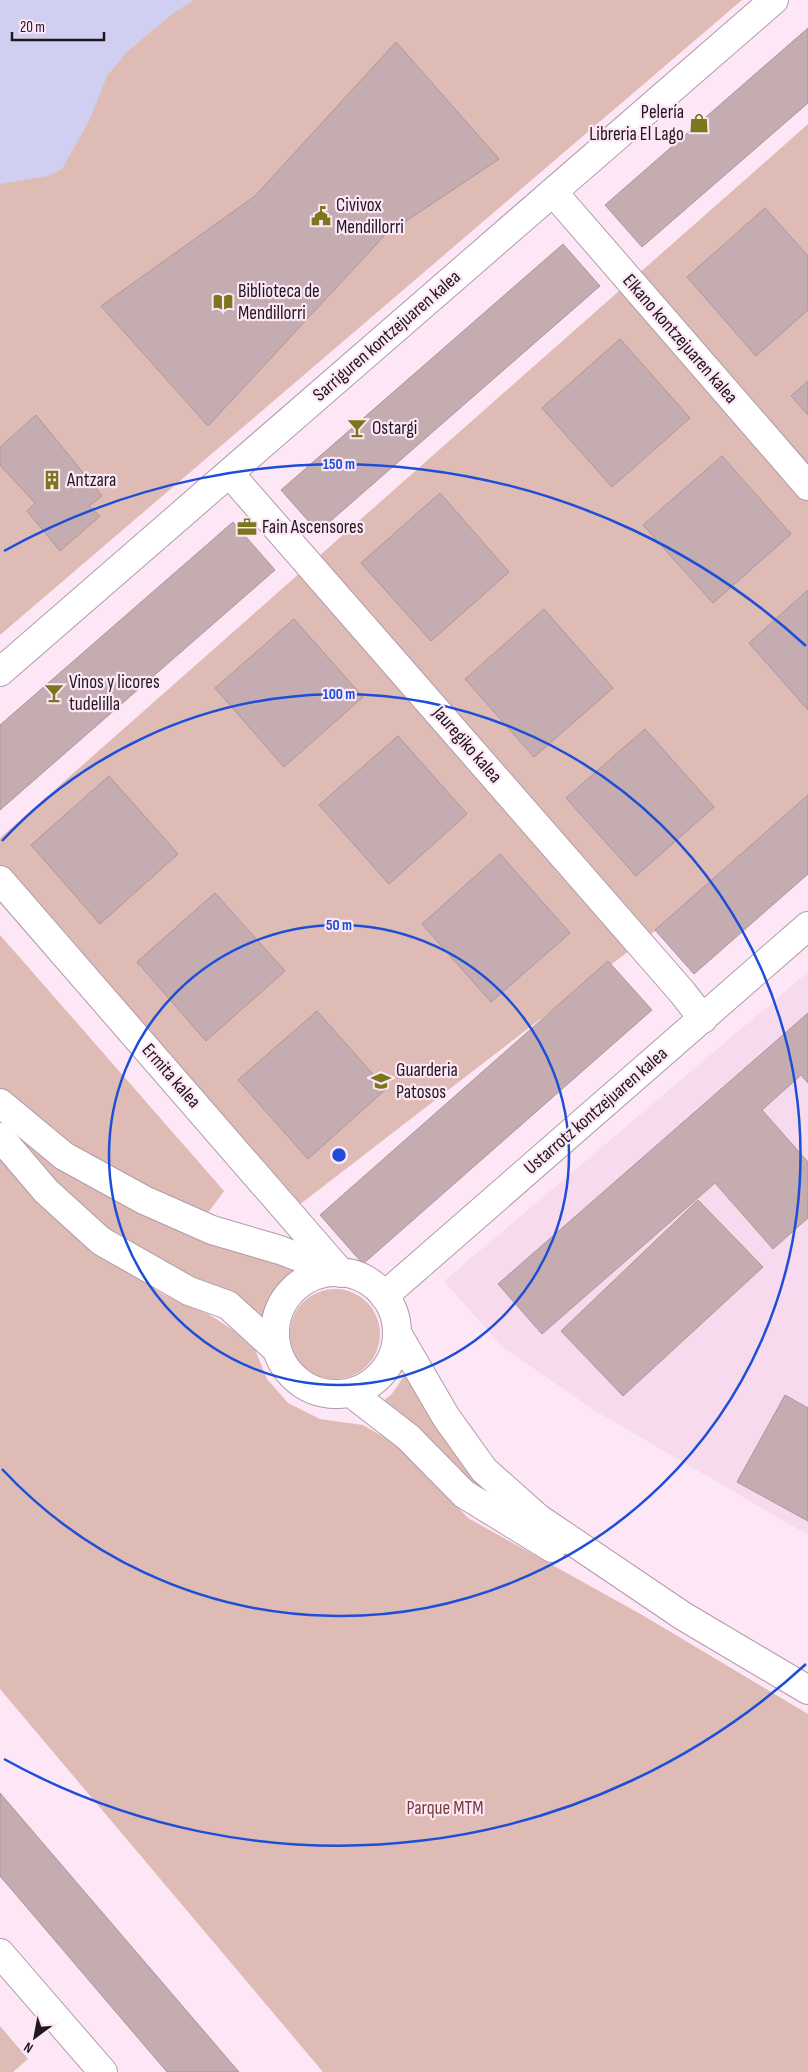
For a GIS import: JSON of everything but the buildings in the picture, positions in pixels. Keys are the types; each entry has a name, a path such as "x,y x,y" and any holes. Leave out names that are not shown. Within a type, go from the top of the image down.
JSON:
{"street":[{"name":"Sarriguren kontzejuaren kalea","path":"0,672 774,0"},
{"name":"Elkano kontzejuaren kalea","path":"553,192 808,486"},
{"name":"Jauregiko kalea","path":"230,474 682,992 703,1019"},
{"name":"Ermita kalea","path":"0,880 336,1273"},
{"name":"Ustarrotz kontzejuaren kalea","path":"384,1296 808,926"},
{"path":"0,1103 64,1156 144,1200 212,1230 280,1250 336,1273 357,1276 372,1284 384,1296 394,1314 397,1333 394,1354 384,1371 369,1384 351,1393 333,1394 315,1391 300,1382 287,1369 276,1349 228,1305 189,1291 102,1241 46,1191 0,1137"},
{"path":"276,1349 277,1318 284,1301 296,1287 312,1277 336,1273"},
{"path":"397,1333 446,1416 484,1470 538,1518 683,1616 808,1690"},
{"path":"351,1393 408,1437 464,1494 607,1582 683,1616"},
{"path":"0,1953 102,2072"}],"shaded area":[{"path":"808,972 808,1535 597,1412 502,1347 444,1281"}],"green space":[{"path":"0,0 742,0 0,635"},
{"path":"808,124 808,813 290,1212 0,880 0,838"},
{"path":"0,935 224,1191 205,1217 91,1161 0,1092"},
{"path":"6,1122 56,1163 83,1182 141,1214 172,1228 234,1251 297,1269 266,1305 261,1321 111,1240 0,1126"},
{"name":"Parque MTM","path":"0,1153 102,1256 164,1295 208,1314 252,1342 267,1379 288,1403 320,1419 363,1425 399,1446 468,1518 644,1616 808,1714 808,2072 323,2072 0,1689"},
{"path":"335,1289 352,1293 367,1302 376,1317 380,1334 376,1351 367,1366 352,1375 335,1379 318,1375 303,1366 294,1351 290,1334 294,1317 303,1302 318,1293"},
{"path":"407,1372 510,1508 479,1492 379,1404 391,1395"},
{"path":"0,2026 28,2059 13,2072 0,2072"}],"water":[{"path":"0,0 194,0 172,14 127,52 107,76 89,121 62,169 48,176 0,184"}],"place":[{"name":"Pelería Libreria El Lago","path":"699,123"},
{"name":"Civivox Mendillorri","path":"321,216"},
{"name":"Biblioteca de Mendillorri","path":"223,302"},
{"name":"Ostargi","path":"357,428"},
{"name":"Antzara","path":"52,480"},
{"name":"Fain Ascensores","path":"247,527"},
{"name":"Vinos y licores tudelilla","path":"54,693"},
{"name":"Guarderia Patosos","path":"381,1081"}]}
